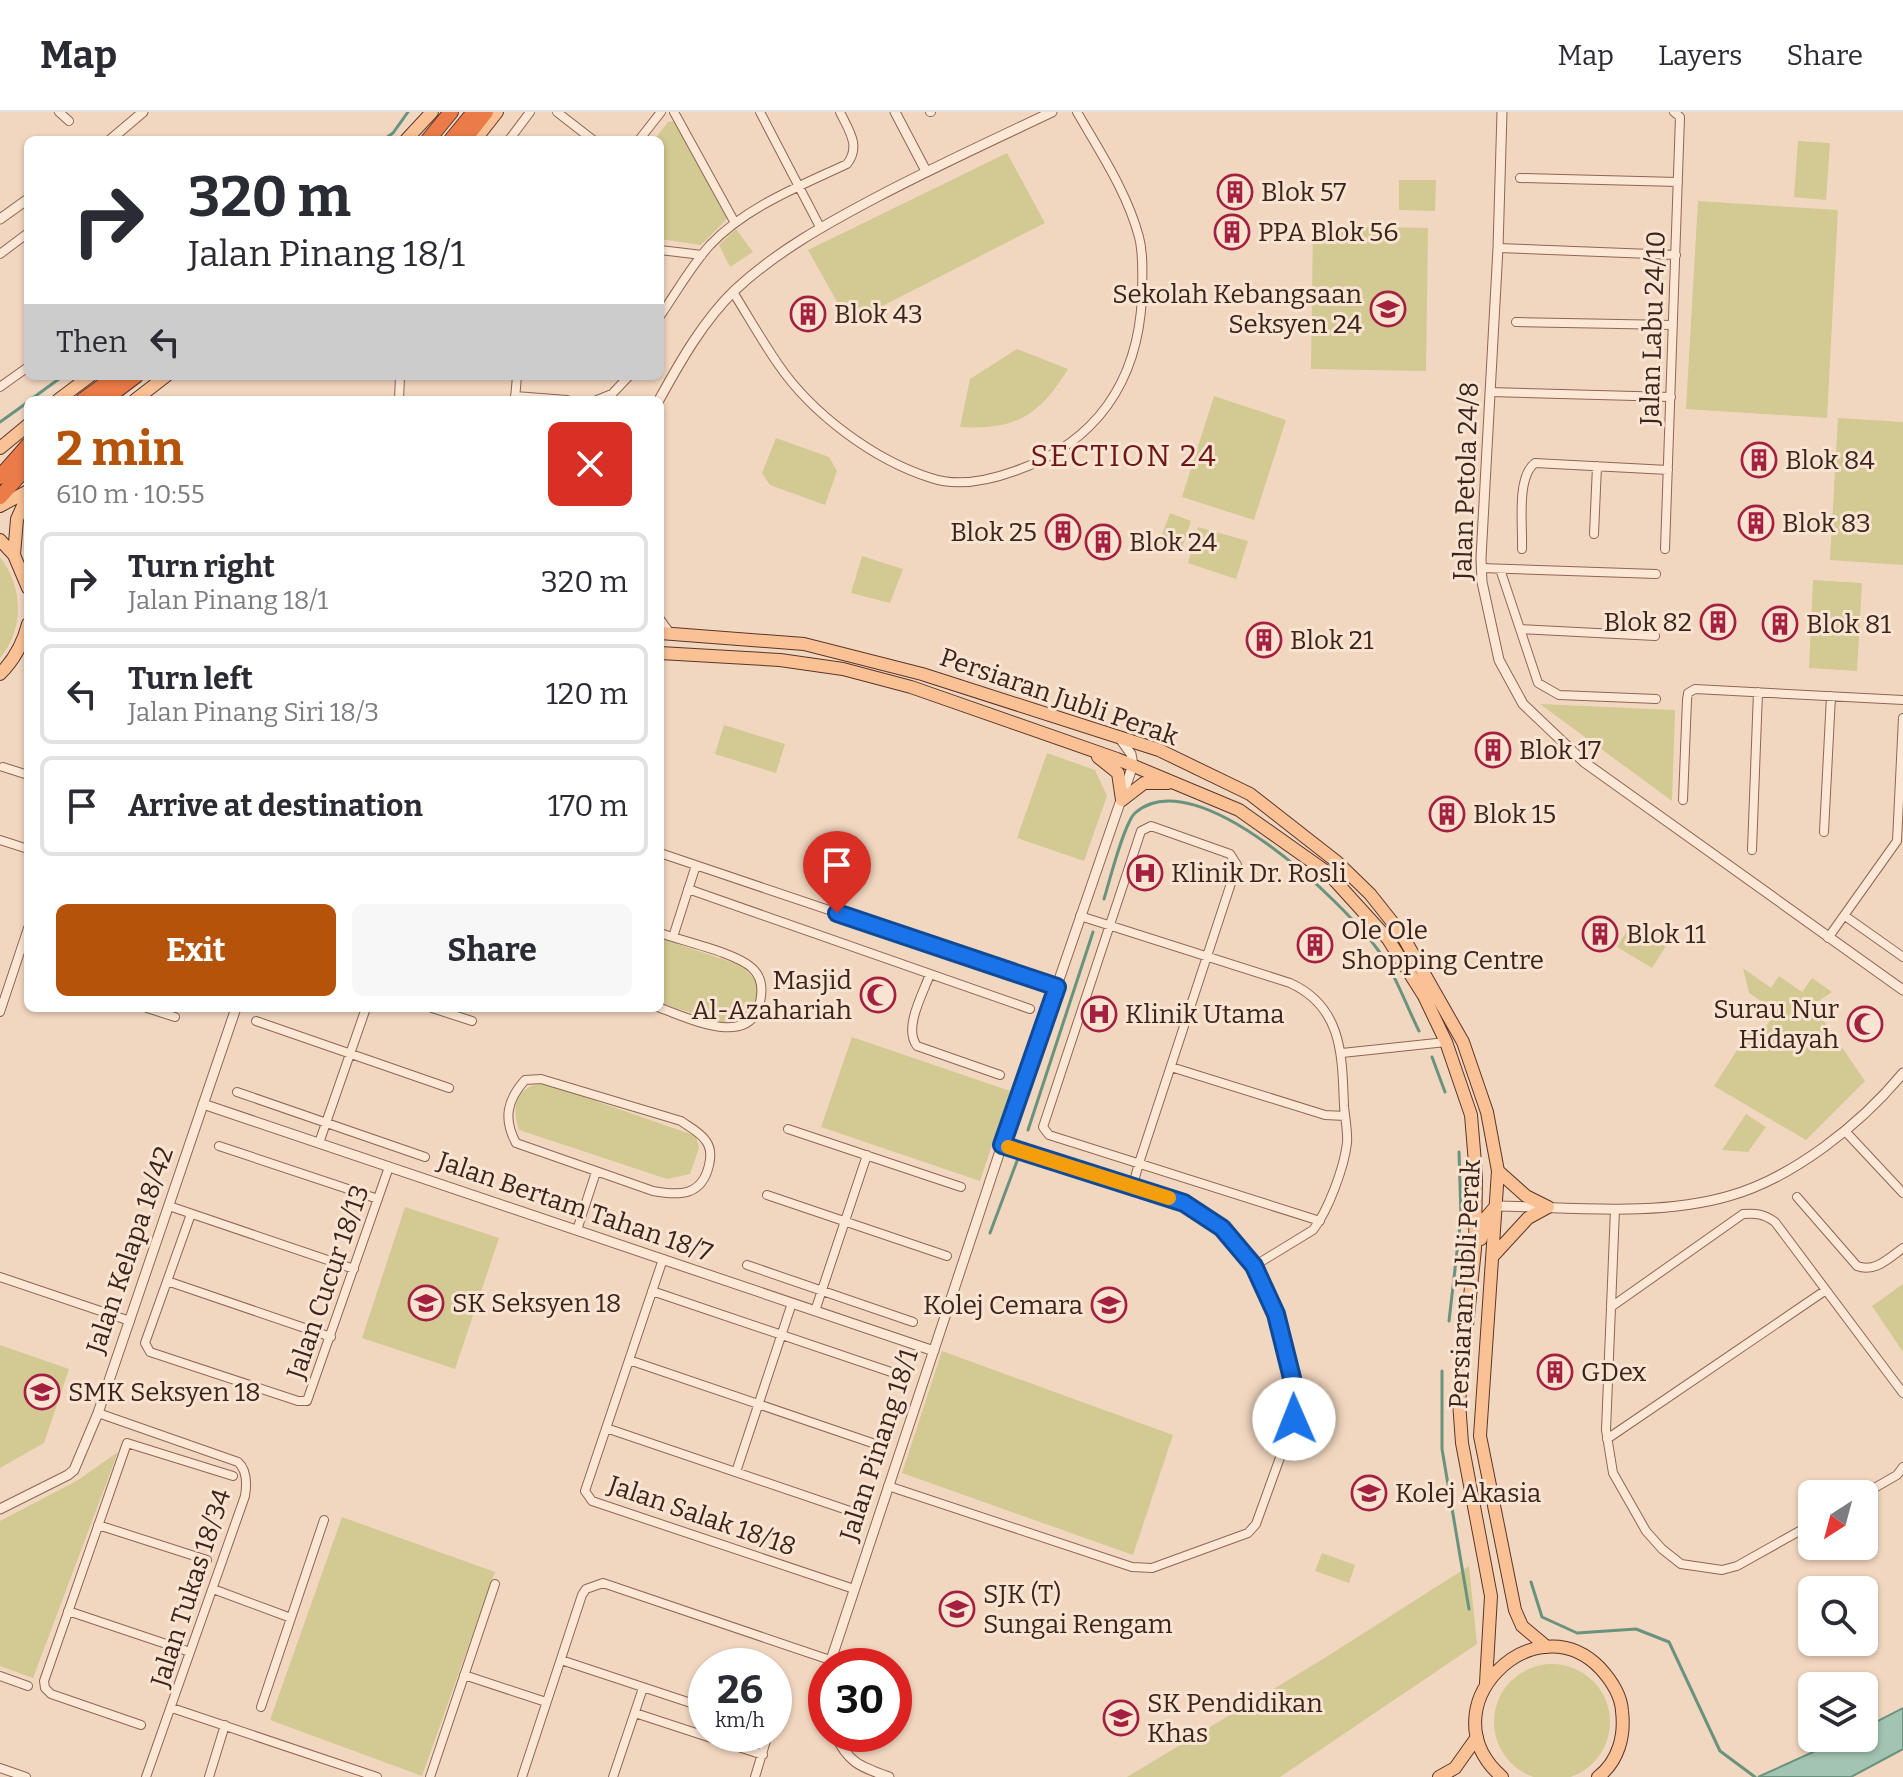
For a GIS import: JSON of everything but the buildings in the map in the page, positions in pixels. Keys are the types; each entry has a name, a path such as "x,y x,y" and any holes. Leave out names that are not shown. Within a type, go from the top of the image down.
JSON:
{"highway":[{"path":"431,136 451,112"},
{"path":"454,136 474,112"},
{"path":"467,136 486,112"},
{"path":"88,396 110,380"},
{"path":"109,396 131,380"},
{"path":"0,477 24,450"},
{"path":"0,497 24,470"}],"main road":[{"path":"410,136 432,112"},
{"path":"478,136 497,112"},
{"path":"63,396 85,380"},
{"path":"140,396 161,380"},
{"path":"0,448 24,428"},
{"path":"0,506 24,495"},
{"path":"14,555 17,519 24,502"},
{"path":"0,540 14,555 24,579"},
{"name":"Persiaran Jubli Perak","path":"665,633 804,644 922,674 1159,750 1250,794 1337,862 1370,894 1401,933 1463,1042 1487,1112 1498,1171 1480,1436 1515,1610 1522,1626 1547,1647"},
{"path":"0,674 24,641"},
{"path":"13,660 24,653"},
{"name":"Persiaran Jubli Perak","path":"664,653 780,660 843,669 911,687 1133,765 1239,810 1328,873 1388,939 1424,996 1446,1042 1471,1115 1476,1175 1475,1249 1459,1402 1462,1443 1491,1596 1486,1683 1479,1700 1477,1737"},
{"path":"1079,746 1115,769 1120,777 1122,800"},
{"path":"1122,800 1144,783 1163,782 1188,787"},
{"path":"1498,1171 1526,1196 1548,1207"},
{"path":"1475,1249 1485,1219 1496,1206"},
{"path":"1494,1255 1528,1218 1548,1207"},
{"path":"1486,1683 1502,1665 1523,1652 1547,1647 1572,1651 1594,1662 1611,1680 1622,1702 1624,1727 1618,1751 1603,1775"},
{"path":"1439,1777 1455,1768 1477,1737"},
{"path":"1477,1737 1484,1755 1502,1777"}],"street":[{"path":"59,112 69,121"},
{"path":"115,136 143,112"},
{"path":"512,136 530,112"},
{"path":"557,112 588,136"},
{"path":"642,136 661,112"},
{"path":"674,112 735,223"},
{"path":"760,112 820,227"},
{"path":"664,310 702,255 735,223 799,186 847,164 854,154 855,145 840,112"},
{"path":"895,112 926,171"},
{"path":"661,396 695,338 733,292 778,255 820,227 926,171 1052,112"},
{"path":"733,292 778,365 798,391 863,447 883,459 935,480 989,480 1032,465 1063,449 1091,428 1109,406 1130,359 1141,311 1143,267 1139,237 1120,186 1077,112"},
{"name":"Jalan Petola 24/8","path":"1502,112 1481,568 1499,660 1523,704 1584,762 1903,990"},
{"name":"Jalan Labu 24/10","path":"1665,549 1680,117 1674,112"},
{"path":"1520,178 1678,182"},
{"path":"0,219 24,202"},
{"path":"0,254 24,236"},
{"path":"1498,248 1676,255"},
{"path":"664,250 702,255"},
{"path":"1516,322 1673,325"},
{"path":"0,387 24,370"},
{"path":"607,396 625,380"},
{"path":"1490,392 1671,397"},
{"path":"1522,549 1523,481 1528,468 1535,463 1668,470"},
{"path":"1594,534 1597,466"},
{"path":"1481,568 1656,574"},
{"path":"1500,569 1538,683 1559,695 1656,699"},
{"path":"1520,629 1655,636"},
{"path":"1683,800 1688,693 1695,689 1903,700"},
{"path":"1752,850 1758,692"},
{"path":"1824,832 1831,696"},
{"path":"1828,938 1897,841 1903,718"},
{"path":"1121,740 1131,754 1133,765"},
{"name":"Jalan Pinang 18/1","path":"834,1648 1133,765"},
{"path":"3,767 24,774"},
{"path":"1133,1185 1139,1163 1237,865 1230,854 1151,826 1141,831 1043,1127 1049,1135 1139,1163 1320,1221"},
{"path":"0,840 24,848"},
{"path":"664,854 1057,987"},
{"path":"673,937 696,865"},
{"path":"688,889 1030,1009"},
{"path":"1080,916 1305,990 1330,1017 1342,1053 1347,1143 1333,1189 1320,1221 1307,1236 1254,1266"},
{"path":"1845,916 1903,957"},
{"path":"664,934 752,967 761,980 763,991 754,1018 744,1025 727,1028 664,1009"},
{"path":"0,1012 24,939"},
{"path":"930,974 911,1029 913,1041 917,1046 1000,1075"},
{"path":"166,1012 175,1017"},
{"name":"Jalan Kelapa 18/42","path":"0,1509 74,1470 98,1413 235,1012"},
{"path":"319,1143 365,1012"},
{"path":"444,1012 472,1021"},
{"path":"256,1021 449,1088"},
{"path":"1342,1053 1446,1042"},
{"path":"1171,1067 1325,1115 1345,1116"},
{"path":"1496,1206 1657,1207 1738,1193 1785,1172 1845,1131 1903,1073"},
{"path":"525,1080 557,1082 681,1121 709,1144 711,1156 706,1177 695,1190 673,1195 596,1172 516,1143 509,1131 507,1117 512,1094 525,1080"},
{"path":"237,1092 425,1157"},
{"name":"Jalan Bertam Tahan 18/7","path":"203,1104 934,1351"},
{"path":"788,1129 961,1187"},
{"path":"1845,1131 1903,1193"},
{"path":"888,1486 1145,1569 1248,1533 1256,1524 1298,1402 1282,1329 1254,1266 1222,1228 1184,1203 1002,1145"},
{"path":"219,1146 378,1199"},
{"path":"815,1311 867,1155"},
{"name":"Jalan Cucur 18/13","path":"167,1281 145,1343 150,1352 298,1401 307,1401 389,1167"},
{"path":"577,1230 596,1172"},
{"path":"767,1195 947,1256"},
{"path":"1797,1197 1857,1266 1873,1268 1903,1248"},
{"path":"169,1206 354,1269"},
{"path":"1615,1209 1607,1439 1613,1473 1646,1531 1681,1564 1722,1570 1737,1566 1798,1532"},
{"path":"191,1214 167,1281 331,1337"},
{"path":"1611,1307 1743,1214 1766,1215 1775,1222 1903,1393"},
{"path":"663,1259 606,1428 853,1512"},
{"path":"747,1265 913,1322"},
{"path":"0,1277 130,1321"},
{"path":"1607,1439 1826,1290"},
{"path":"652,1291 897,1374"},
{"path":"736,1472 792,1303"},
{"path":"629,1360 881,1446"},
{"name":"Jalan Tukas 18/34","path":"98,1413 238,1462 243,1467 246,1485 245,1496 146,1777"},
{"name":"Jalan Salak 18/18","path":"606,1428 585,1491 592,1501 854,1589"},
{"path":"141,1725 51,1694 45,1688 44,1681 127,1443 233,1476"},
{"path":"1878,1486 1897,1475 1903,1467"},
{"path":"261,1707 324,1520"},
{"path":"98,1525 207,1560"},
{"path":"522,1777 586,1589 603,1583 808,1656"},
{"path":"430,1777 495,1584"},
{"path":"213,1589 291,1618"},
{"path":"68,1611 190,1652"},
{"path":"561,1660 688,1702"},
{"path":"464,1675 546,1702"},
{"path":"0,1676 28,1686"},
{"path":"613,1777 643,1688"},
{"path":"172,1708 377,1777"},
{"path":"635,1713 763,1755"},
{"path":"210,1777 225,1725"},
{"path":"755,1777 764,1752"},
{"path":"844,1752 856,1764 889,1777"},
{"path":"0,1768 12,1775 26,1777"}],"shaded area":[{"path":"668,122 678,124 728,216 701,245 664,240 664,136 657,136"},
{"path":"1798,141 1830,143 1826,200 1794,197"},
{"path":"1007,153 1045,223 849,323 808,250"},
{"path":"1399,180 1436,180 1435,211 1399,210"},
{"path":"1698,201 1838,210 1827,418 1686,409"},
{"path":"1313,226 1428,228 1426,371 1311,369"},
{"path":"736,229 753,252 730,267 719,245"},
{"path":"1017,349 1068,369 1047,398 1024,417 996,426 960,427 970,379"},
{"path":"1214,396 1286,420 1254,520 1182,497"},
{"path":"1838,418 1903,422 1903,565 1830,560"},
{"path":"776,438 829,457 837,471 825,505 770,485 762,473"},
{"path":"1170,513 1191,521 1181,551 1159,543"},
{"path":"1198,527 1248,541 1236,579 1188,563"},
{"path":"862,556 903,569 890,603 851,593"},
{"path":"0,557 13,581 18,608 14,634 0,658"},
{"path":"1813,580 1862,583 1857,671 1809,668"},
{"path":"1540,704 1675,710 1672,801"},
{"path":"724,725 785,744 776,773 715,754"},
{"path":"1047,753 1095,770 1107,796 1084,861 1017,838"},
{"path":"1631,924 1666,946 1652,968 1617,947"},
{"path":"664,939 740,965 755,979 758,993 751,1015 728,1024 664,1004"},
{"path":"1743,968 1771,988 1779,976 1802,992 1812,978 1832,992 1813,1005 1865,1081 1806,1140 1714,1086 1752,1027 1762,1033 1776,1011 1749,993"},
{"path":"852,1037 1010,1091 980,1181 821,1127"},
{"path":"544,1083 696,1136 699,1148 690,1174 667,1179 519,1130 516,1113 518,1099 527,1088"},
{"path":"1746,1114 1766,1127 1748,1152 1722,1150"},
{"path":"405,1207 499,1238 455,1369 362,1338"},
{"path":"1903,1284 1903,1352 1872,1306"},
{"path":"0,1345 69,1369 44,1443 0,1468"},
{"path":"942,1351 1173,1435 1133,1555 902,1473"},
{"path":"118,1452 33,1678 0,1666 0,1521 78,1480"},
{"path":"342,1517 495,1572 422,1776 270,1720"},
{"path":"1322,1553 1355,1565 1349,1583 1315,1571"},
{"path":"1469,1566 1477,1644 1280,1777 1127,1777 1323,1659"},
{"path":"1541,1665 1563,1665 1584,1673 1601,1690 1609,1711 1609,1733 1601,1754 1584,1771 1567,1778 1537,1778 1520,1771 1503,1754 1495,1733 1495,1711 1503,1690 1520,1673"},
{"path":"1903,1708 1903,1749 1851,1777 1758,1777 1813,1752 1878,1752 1878,1721"}],"waterway":[{"path":"389,136 408,112"},
{"path":"36,396 58,380"},
{"path":"0,422 24,405"},
{"path":"1104,899 1122,840 1135,813 1162,801 1194,805 1229,820 1266,843 1334,901 1384,959 1419,1031"},
{"path":"1028,1130 1093,932"},
{"path":"1432,1057 1445,1092"},
{"path":"1449,1321 1461,1217 1459,1152"},
{"path":"990,1233 1017,1161"},
{"path":"1442,1371 1442,1449 1469,1609"},
{"path":"1531,1582 1542,1617 1577,1633 1636,1629 1669,1642 1720,1751 1755,1777"}],"slow traffic":[{"path":"1008,1147 1169,1198"}],"place":[{"name":"Blok 57","path":"1235,192"},
{"name":"PPA Blok 56","path":"1232,232"},
{"name":"Sekolah Kebangsaan Seksyen 24","path":"1388,309"},
{"name":"Blok 43","path":"808,314"},
{"name":"Blok 84","path":"1759,460"},
{"name":"Blok 83","path":"1756,523"},
{"name":"Blok 25","path":"1063,532"},
{"name":"Blok 24","path":"1103,542"},
{"name":"Blok 82","path":"1718,622"},
{"name":"Blok 81","path":"1780,624"},
{"name":"Blok 21","path":"1264,640"},
{"name":"Blok 17","path":"1493,750"},
{"name":"Blok 15","path":"1447,814"},
{"name":"Klinik Dr. Rosli","path":"1145,873"},
{"name":"Blok 11","path":"1600,934"},
{"name":"Ole Ole Shopping Centre","path":"1315,945"},
{"name":"Masjid Al-Azahariah","path":"878,995"},
{"name":"Klinik Utama","path":"1099,1014"},
{"name":"Surau Nur Hidayah","path":"1865,1024"},
{"name":"SK Seksyen 18","path":"426,1303"},
{"name":"Kolej Cemara","path":"1109,1305"},
{"name":"GDex","path":"1555,1372"},
{"name":"SMK Seksyen 18","path":"42,1392"},
{"name":"Kolej Akasia","path":"1369,1493"},
{"name":"SJK (T) Sungai Rengam","path":"957,1609"},
{"name":"SK Pendidikan Khas","path":"1121,1718"}],"district":[{"name":"SECTION 24","path":"1124,456"}],"route":[{"path":"837,913 1057,987 1002,1145 1184,1203 1222,1228 1254,1266 1282,1329 1298,1402 1294,1419"}]}
